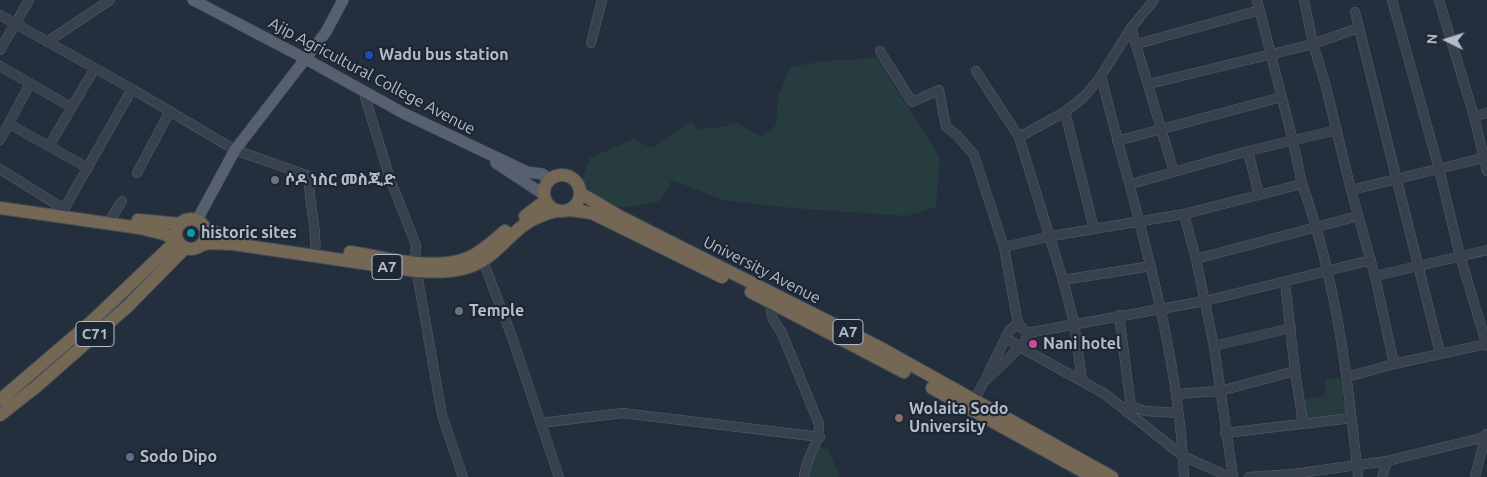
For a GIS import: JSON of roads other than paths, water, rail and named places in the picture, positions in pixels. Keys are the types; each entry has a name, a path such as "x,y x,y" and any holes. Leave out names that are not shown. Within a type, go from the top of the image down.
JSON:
{"highway":[{"name":"A7","path":"416,267 469,257 544,198 546,183 550,179 563,175 570,176 575,181 580,193"},
{"path":"570,210 579,200 580,193"},
{"name":"University Avenue","path":"580,193 600,207 773,299 1093,477"},
{"name":"A7","path":"544,198 556,210"},
{"path":"0,201 153,231 181,244"},
{"path":"0,208 180,224"},
{"name":"A7","path":"206,231 416,267 460,270 483,260 523,226 538,216 556,210 570,210"},
{"name":"University Avenue","path":"570,210 592,213 745,288 879,347 1112,477"},
{"path":"181,244 176,231 180,224 188,219 197,220 206,231 205,241 202,245"},
{"name":"A7","path":"181,244 194,249 208,243 315,251"},
{"name":"C71","path":"0,400 181,244"},
{"name":"C71","path":"0,415 37,386 126,307 181,244"}],"main road":[{"name":"Ajip Agricultural College Avenue","path":"193,0 304,58 403,113 483,152"},
{"path":"197,220 235,150 304,58 326,32 343,0"},
{"name":"A7","path":"483,152 496,156 527,172 542,174 550,179"},
{"name":"A7","path":"483,152 491,160 544,198"}],"street":[{"path":"0,50 29,0"},
{"path":"47,42 110,0"},
{"path":"591,43 602,0"},
{"path":"1019,137 1065,112 1085,96 1101,76 1131,28 1154,0"},
{"path":"1257,0 1302,184 1317,226 1328,271 1347,377 1358,477"},
{"path":"1304,0 1313,44 1375,276 1394,364"},
{"path":"1347,377 1440,353 1487,345 1460,256 1439,169 1392,0"},
{"path":"1440,0 1474,116 1487,172"},
{"path":"1137,44 1260,10"},
{"path":"1355,12 1440,353"},
{"path":"0,15 132,89 235,150 309,176 308,193 315,251"},
{"path":"1131,28 1174,172"},
{"path":"1149,84 1313,44 1358,28"},
{"path":"880,51 912,102 939,90 946,127 957,135 974,155 1004,246 1018,324 1027,333"},
{"path":"0,66 71,107"},
{"path":"49,146 95,68"},
{"path":"976,71 1019,137 1052,236 1074,323 1082,380"},
{"path":"1101,76 1162,309 1176,394 1184,477"},
{"path":"0,140 30,84"},
{"path":"0,170 64,213 132,89"},
{"path":"362,90 390,179 416,245 416,267 442,415 463,477"},
{"path":"1117,141 1282,97"},
{"path":"137,173 170,111"},
{"path":"1065,112 1094,229"},
{"path":"1474,116 1487,112"},
{"path":"9,124 88,168"},
{"path":"1130,184 1248,151 1337,130"},
{"path":"1248,151 1260,195"},
{"path":"1351,190 1485,158"},
{"path":"1004,246 1184,214 1302,184"},
{"path":"112,217 122,201"},
{"path":"1184,214 1196,259 1214,346 1232,477"},
{"path":"1196,259 1358,216"},
{"path":"1375,276 1487,250"},
{"path":"483,260 512,337 559,477"},
{"path":"1027,333 1074,323 1205,301 1371,260"},
{"path":"1063,280 1151,266"},
{"path":"1285,282 1303,424"},
{"path":"773,299 773,322 781,331 820,424 820,436 804,468 804,477"},
{"path":"1119,315 1128,410"},
{"path":"974,401 1009,331 1018,324"},
{"path":"1214,346 1291,328"},
{"path":"983,383 1020,347 1026,340 1027,333"},
{"path":"1006,338 1105,394 1128,410 1183,456 1232,477"},
{"path":"1176,394 1220,391 1296,371"},
{"path":"1128,410 1178,413"},
{"path":"540,423 623,413 820,436"},
{"path":"1225,434 1352,418"},
{"path":"1249,477 1293,474 1387,461 1486,434 1475,477"},
{"path":"1382,477 1387,461"}],"place":[{"name":"Wadu bus station","path":"369,55"},
{"name":"ሶዶ ነስር መስጂድ","path":"275,180"},
{"name":"historic sites","path":"191,233"},
{"name":"Temple","path":"459,311"},
{"name":"Nani hotel","path":"1033,344"},
{"name":"Wolaita Sodo University","path":"899,418"},
{"name":"Sodo Dipo","path":"130,457"}]}
